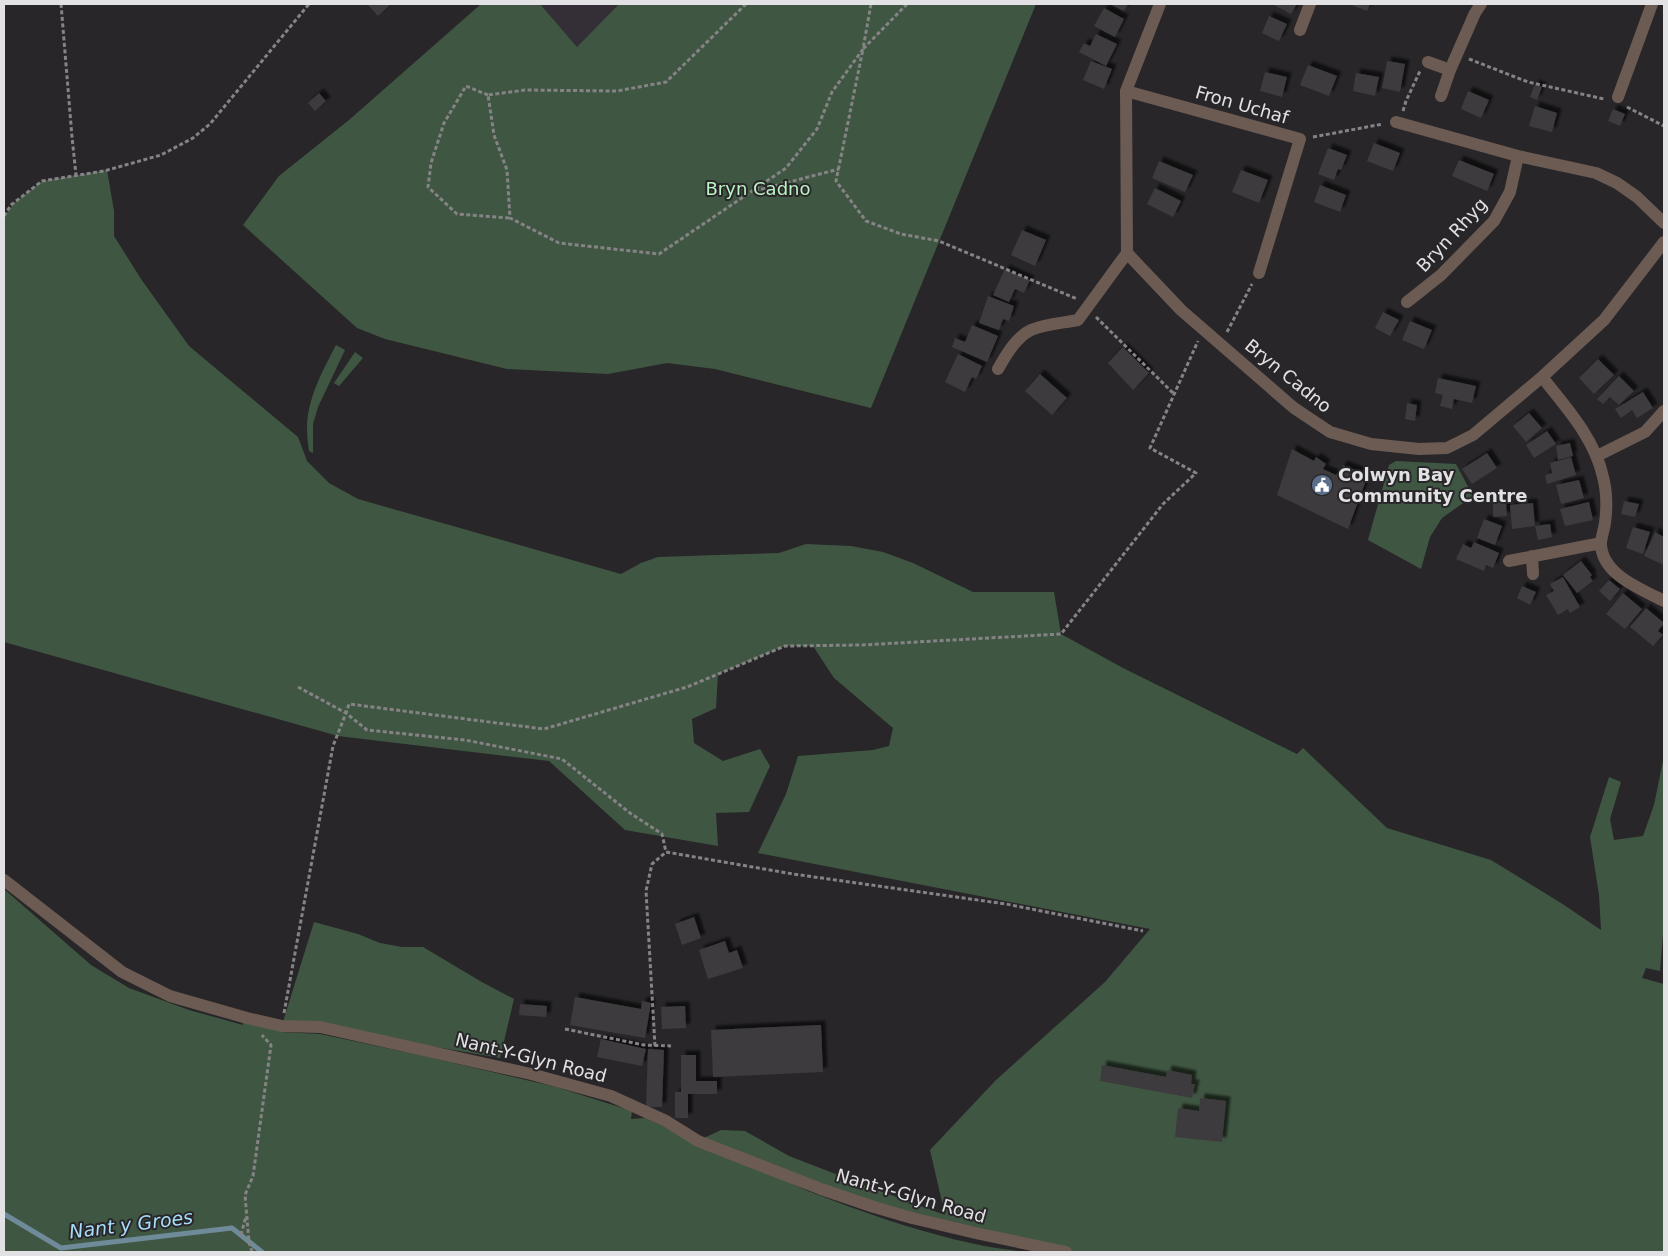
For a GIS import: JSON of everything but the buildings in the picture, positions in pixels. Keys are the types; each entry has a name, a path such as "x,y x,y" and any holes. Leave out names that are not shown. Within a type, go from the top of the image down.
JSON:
{"street":[{"path":"998,369 1008,352 1022,336 1031,330 1078,320 1127,253 1126,91 1160,4"},
{"path":"1300,30 1310,4"},
{"path":"1441,96 1456,54 1481,4"},
{"path":"1617,101 1653,4 1664,6"},
{"path":"1428,62 1450,70"},
{"name":"Fron Uchaf","path":"1126,91 1300,140 1259,273"},
{"path":"1398,122 1518,156 1596,173 1617,183 1637,197 1664,222"},
{"name":"Bryn Rhyg","path":"1407,302 1441,276 1494,221 1510,192 1518,156"},
{"name":"Bryn Cadno","path":"1127,253 1181,310 1294,408 1330,432 1370,444 1419,449 1447,448 1474,435 1542,377 1604,320 1664,242"},
{"path":"1542,377 1585,434 1597,456 1607,502 1601,542 1603,555 1611,568 1628,582 1664,601"},
{"path":"1597,456 1646,432 1664,411"},
{"path":"1509,561 1601,542"},
{"path":"1532,556 1533,574"},
{"name":"Nant-Y-Glyn Road","path":"4,880 122,972 170,996 282,1026 320,1026 531,1074 610,1096 666,1121 698,1141 821,1189 912,1218 1066,1252"}],"path":[{"path":"61,4 76,176"},
{"path":"4,216 11,205 42,181 104,171 161,156 193,138 210,124 309,4"},
{"path":"746,4 666,82 617,92 525,90 488,95 466,86 444,123 431,163 428,187 457,214 510,218 560,243 659,254 786,168 817,129 832,92 863,49 908,4"},
{"path":"871,4 836,181 866,221 901,234 939,241"},
{"path":"1456,54 1528,82 1617,101 1664,126"},
{"path":"1300,140 1398,122 1423,64 1428,62"},
{"path":"488,95 494,135 507,170 510,218"},
{"path":"752,191 839,168"},
{"path":"1221,343 1250,286 1259,273"},
{"path":"282,1026 333,746 349,704 544,729 687,687 786,646 862,645 1061,634 1163,504 1196,472 1150,448 1204,329"},
{"path":"298,687 346,713 367,730 465,740 562,759 630,813 662,834 666,852"},
{"path":"666,852 793,874 1006,904 1142,931"},
{"path":"655,1046 646,891 652,864 666,852"},
{"path":"247,1018 270,1045 253,1176 245,1195 249,1242 252,1252"},
{"path":"565,1029 644,1045 671,1046"},
{"path":"241,1235 246,1212"}],"shaded area":[{"path":"540,4 619,4 577,47"}],"green space":[{"name":"Bryn Cadno","path":"481,4 540,4 577,47 619,4 1036,4 871,408 715,369 667,363 608,374 507,369 385,339 357,328 243,225 279,176 349,120"},
{"path":"107,170 114,211 114,236 141,279 189,346 298,437 307,461 329,483 358,499 621,574 641,563 658,557 779,553 806,544 851,546 883,552 913,563 973,592 1054,592 1061,634 1123,668 1297,754 1303,748 1387,828 1491,860 1601,930 1599,895 1590,837 1609,777 1621,782 1610,819 1614,840 1643,836 1654,805 1663,761 1664,922 1660,971 1646,968 1642,978 1664,984 1664,1252 1066,1252 943,1222 846,1193 704,1138 721,1130 745,1131 789,1156 945,1215 930,1150 996,1080 1105,982 1150,929 758,853 786,794 798,756 873,750 889,746 893,728 834,678 813,646 785,646 718,674 716,708 692,719 694,743 723,761 760,749 770,766 749,812 716,813 718,846 625,830 549,761 338,736 4,642 4,217 14,203 42,181"},
{"path":"336,345 345,350 318,407 313,424 313,453 309,451 307,437 310,406 317,385"},
{"path":"355,352 363,358 339,386 334,383"},
{"path":"1396,461 1456,464 1473,496 1442,518 1430,537 1421,569 1368,540 1389,465"},
{"path":"4,889 91,965 129,988 189,1010 243,1025 241,1016 282,1025 314,922 358,934 380,943 402,947 423,947 514,999 500,1058 320,1027 282,1026 281,1032 320,1034 556,1087 632,1111 631,1119 645,1118 808,1191 870,1214 954,1239 988,1247 1028,1252 4,1252"}],"waterway":[{"name":"Nant y Groes","path":"4,1214 61,1248 232,1228 262,1252"}],"place":[{"name":"Colwyn Bay Community Centre","path":"1322,485"}]}
